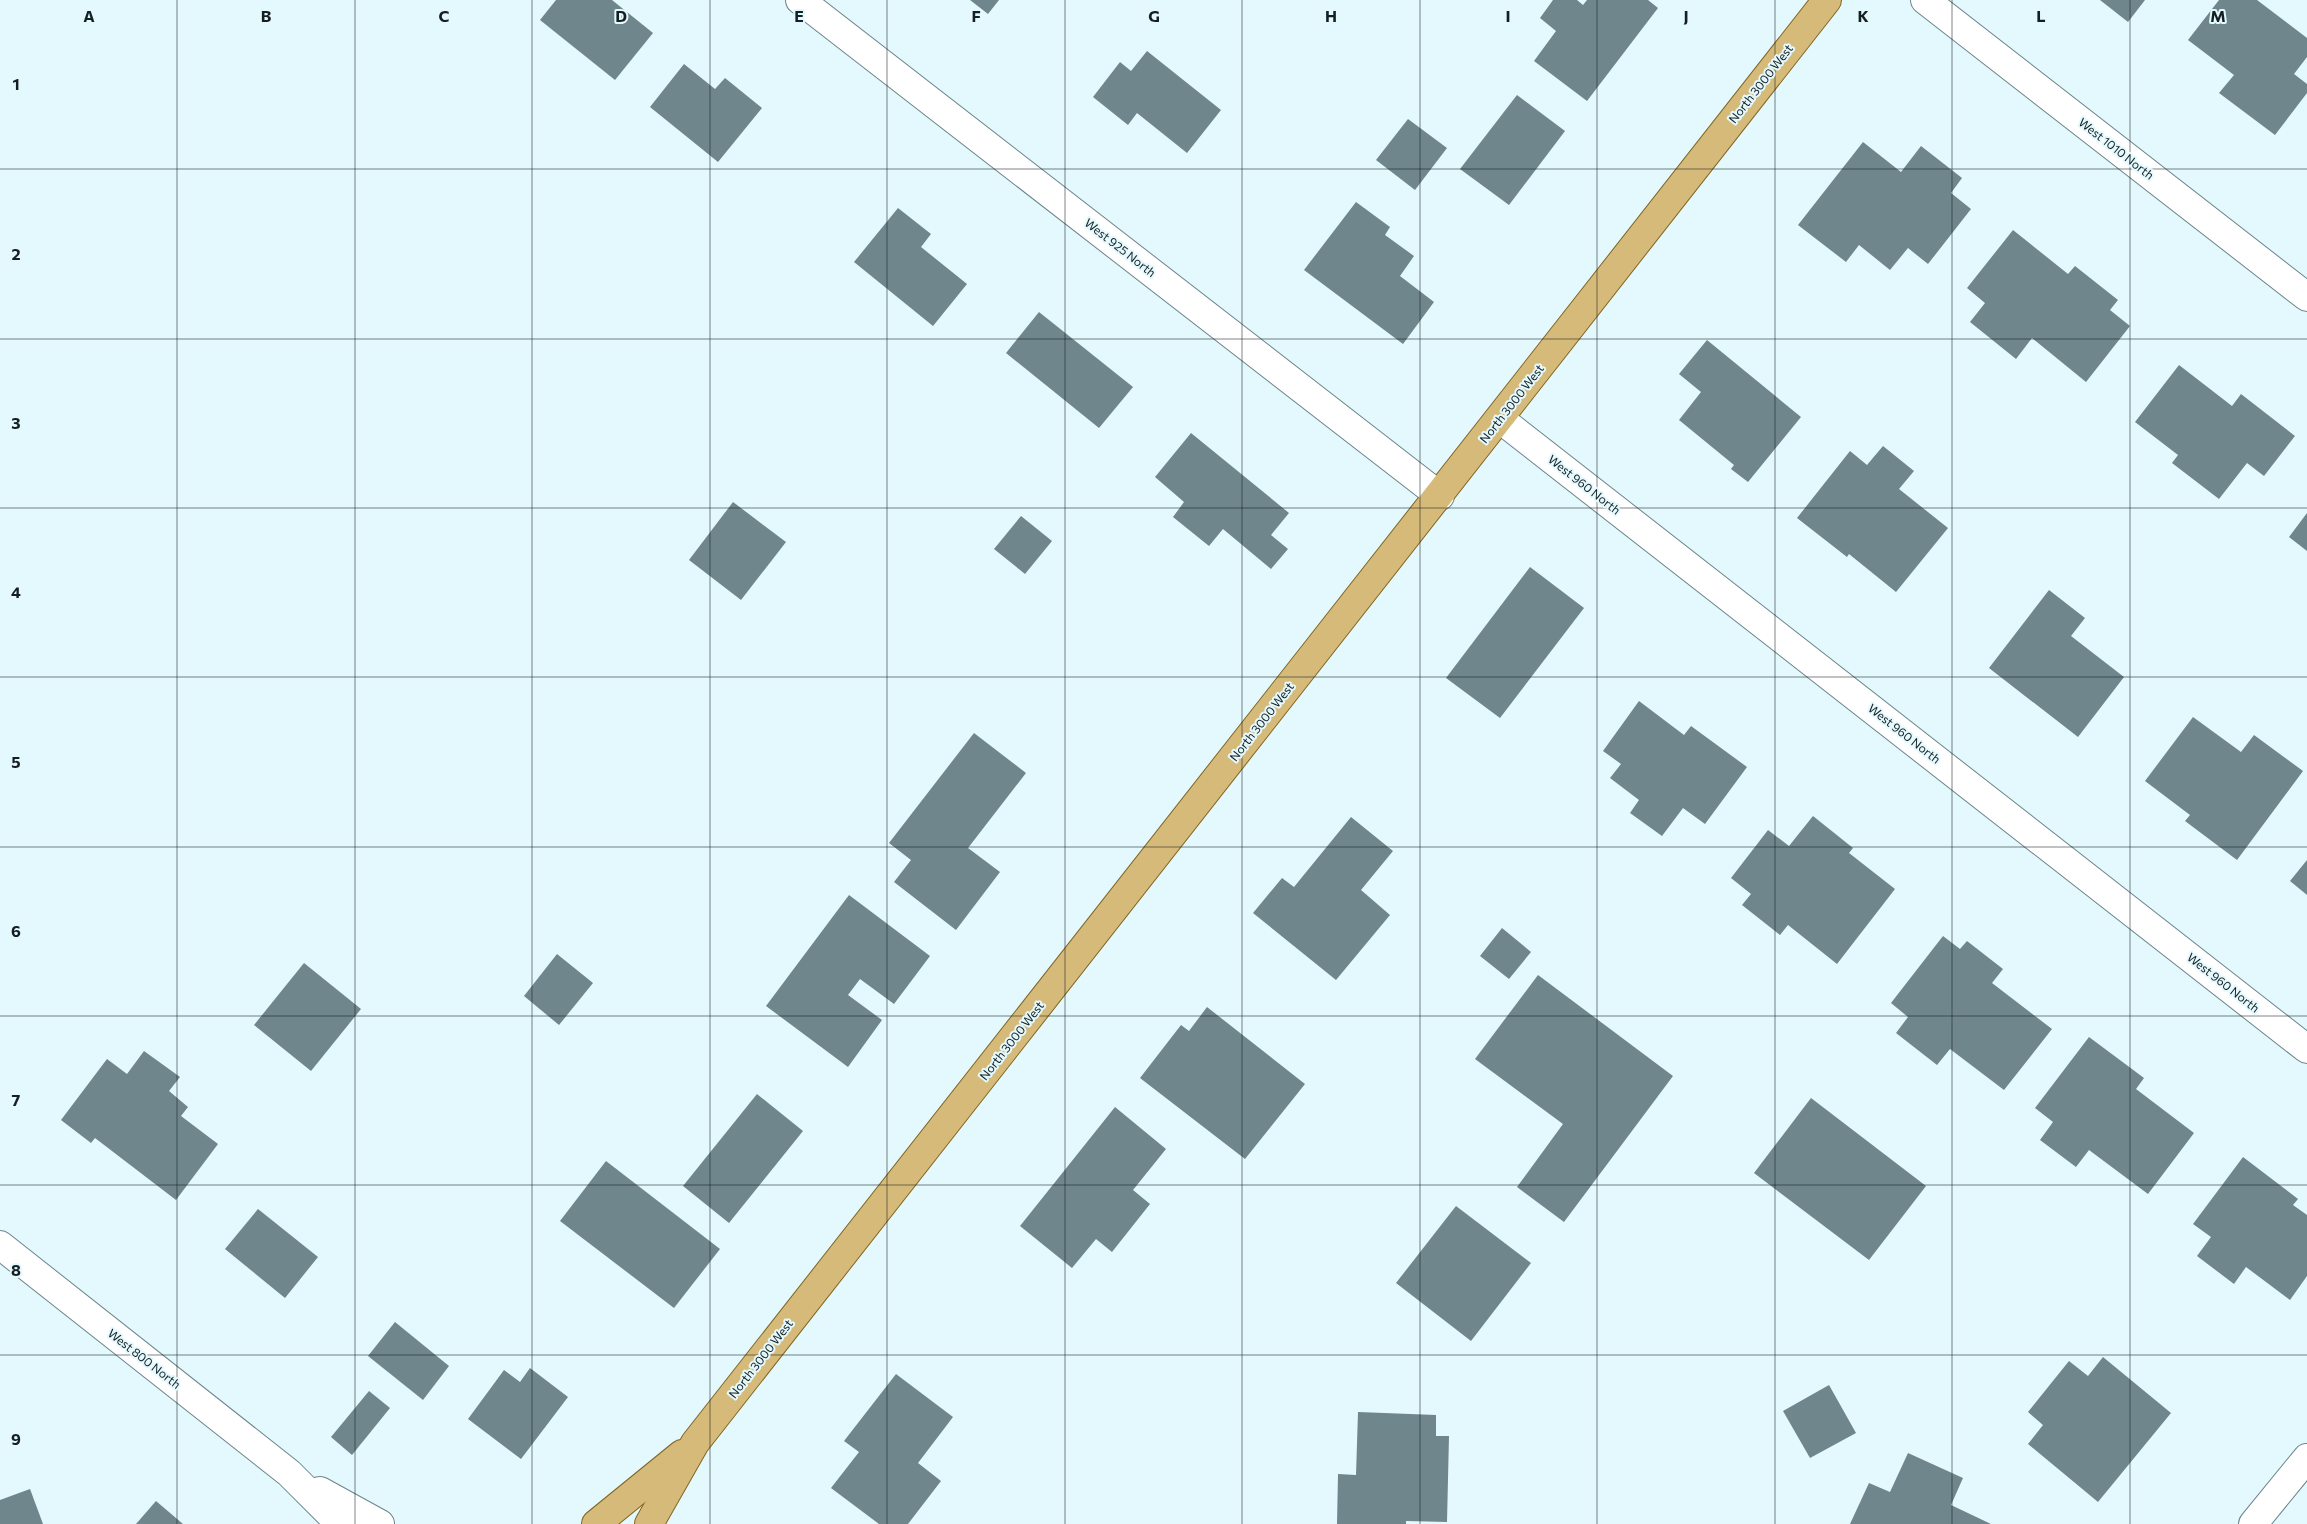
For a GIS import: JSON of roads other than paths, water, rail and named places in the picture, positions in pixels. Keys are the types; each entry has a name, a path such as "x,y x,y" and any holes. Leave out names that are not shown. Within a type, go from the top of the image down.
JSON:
{"main road":[{"name":"North 3000 West","path":"648,1524 695,1443 1440,496 1827,0"},
{"name":"North 3000 West","path":"596,1524 695,1443"}],"street":[{"name":"West 925 North","path":"800,0 1440,496"},
{"name":"West 1010 North","path":"1925,0 2307,297"},
{"name":"West 960 North","path":"1500,419 2307,1049"},
{"name":"West 800 North","path":"0,1245 289,1473 340,1524"},
{"path":"2253,1524 2307,1458"},
{"name":"West 800 North","path":"289,1473 380,1524"}]}
